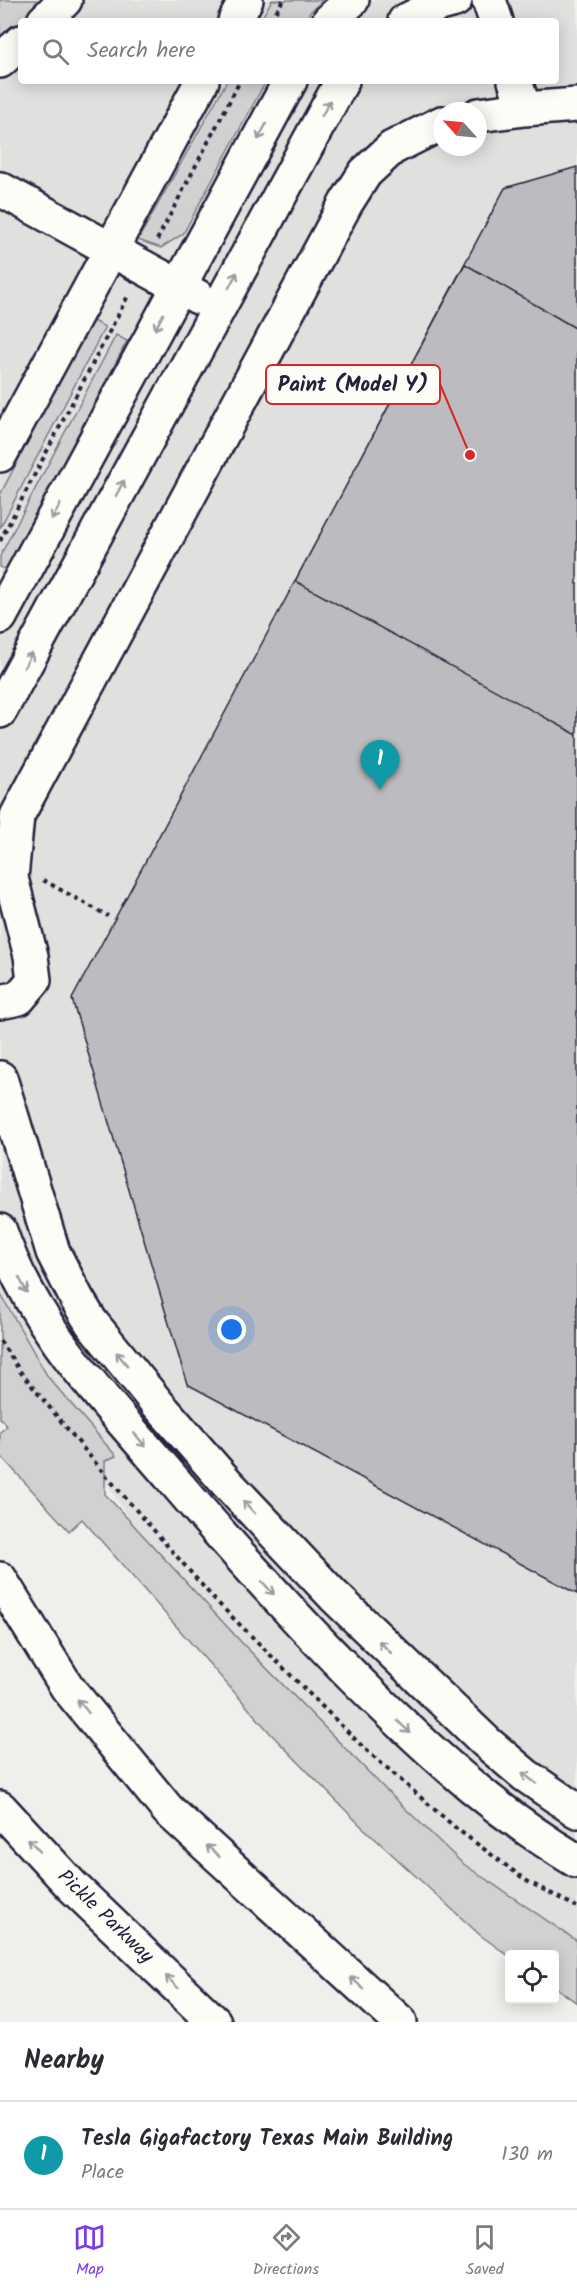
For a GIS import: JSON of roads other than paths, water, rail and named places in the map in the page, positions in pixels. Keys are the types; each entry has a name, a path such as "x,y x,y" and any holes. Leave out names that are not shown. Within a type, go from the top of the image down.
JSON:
{"main road":[{"path":"47,18 65,0"},
{"path":"237,18 246,0"},
{"path":"332,18 352,0"},
{"path":"411,18 440,4 455,0"},
{"path":"489,0 495,18"},
{"path":"0,61 18,45"},
{"path":"0,455 200,84"},
{"path":"0,617 288,84"},
{"path":"0,711 340,84"},
{"path":"487,111 519,95 577,105"},
{"path":"0,1002 19,998 34,980 31,957 11,878 17,816 346,203 365,173 392,148 433,128"},
{"path":"0,189 218,307"},
{"path":"0,1078 53,1252 76,1299 91,1322 226,1482 334,1596 486,1742 545,1791 577,1811"},
{"path":"0,1231 33,1305 63,1349 278,1599 339,1663 448,1768 512,1820 577,1861"},
{"path":"0,1579 67,1687 168,1810 400,2022"},
{"name":"Pickle Parkway","path":"0,1808 72,1886 214,2022"}],"place":[{"name":"Paint (Model Y)","path":"470,455"},
{"name":"Tesla Gigafactory Texas Main Building","path":"380,790"}]}
